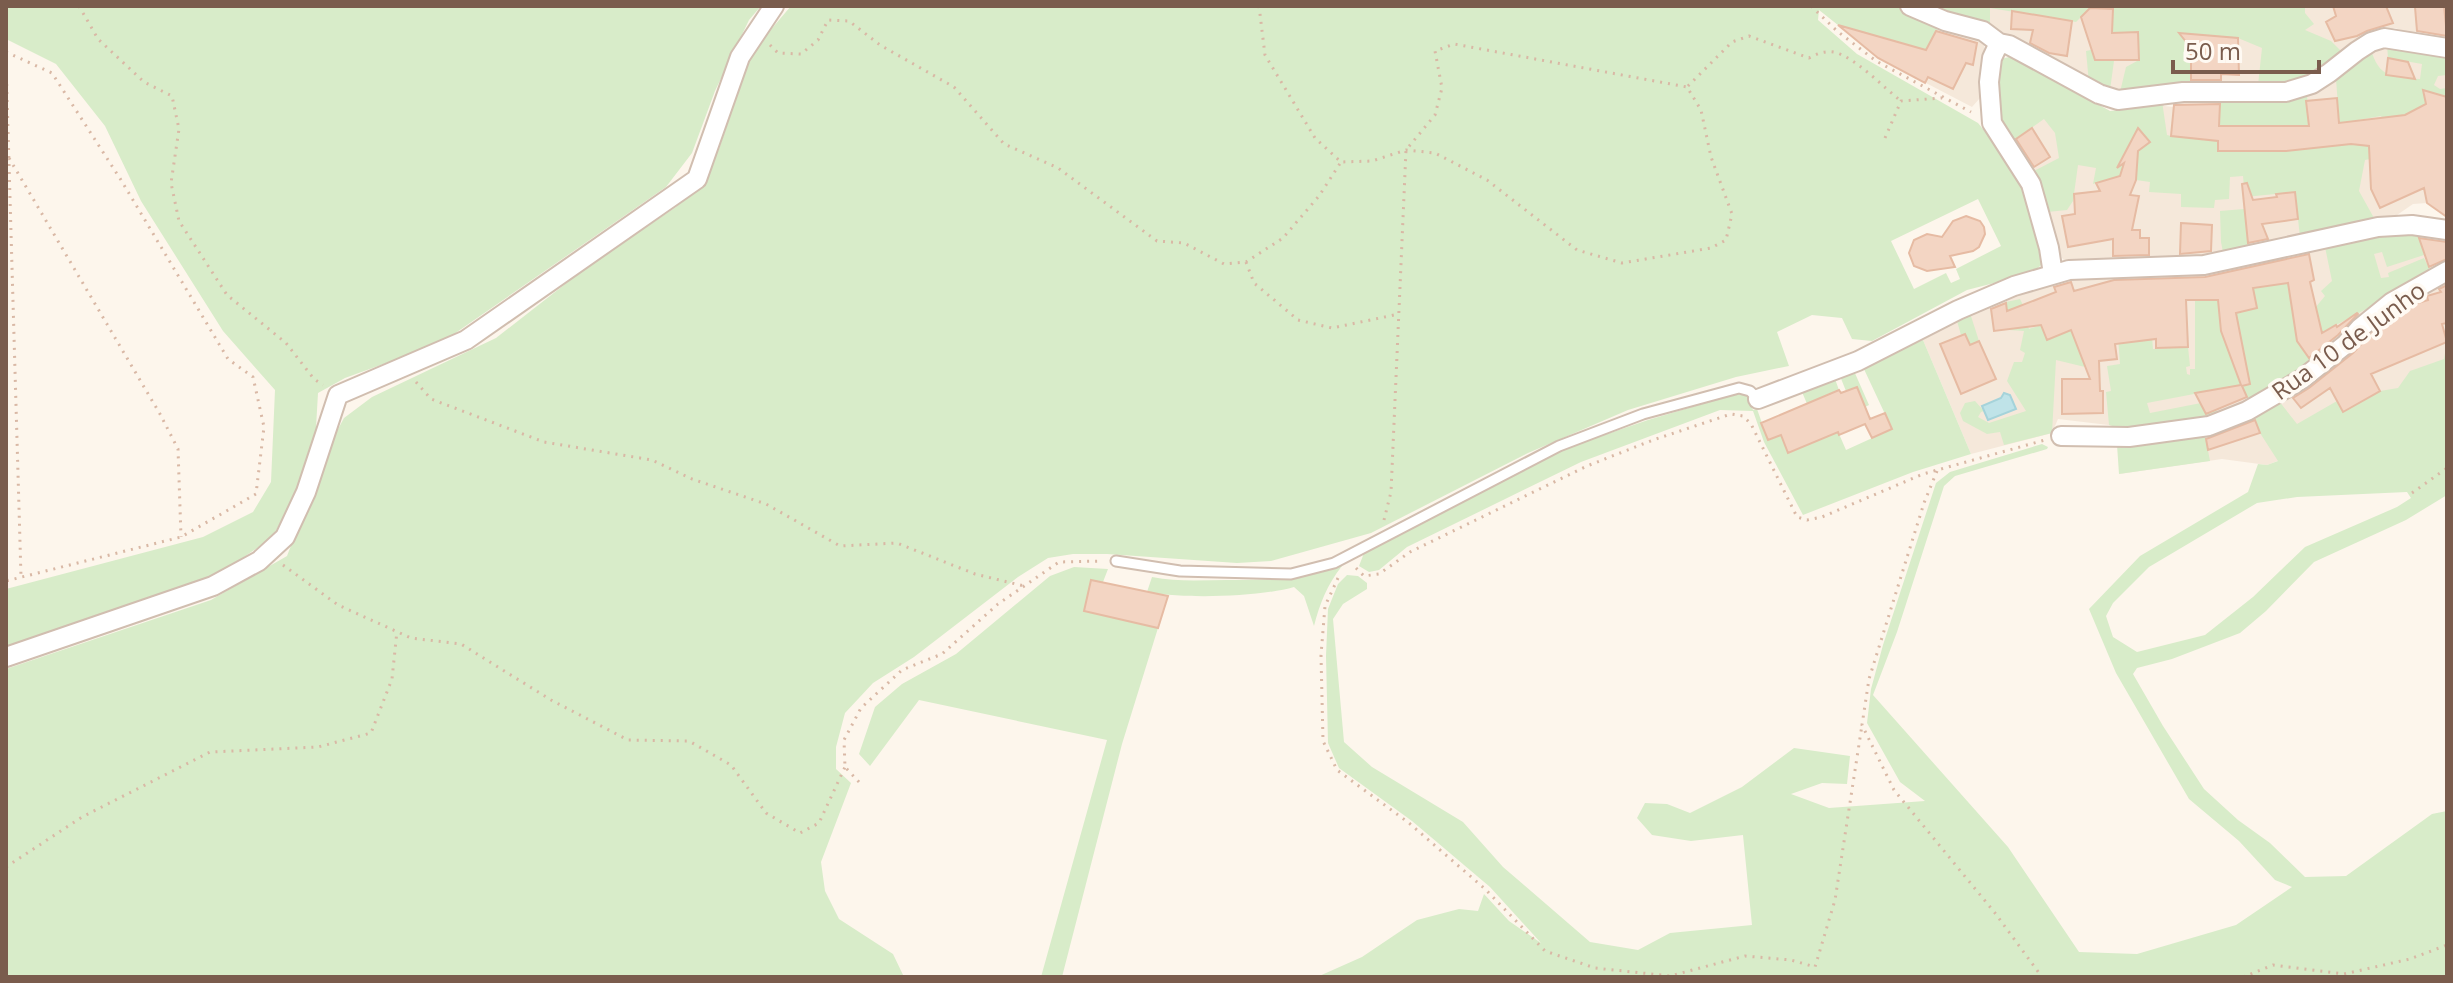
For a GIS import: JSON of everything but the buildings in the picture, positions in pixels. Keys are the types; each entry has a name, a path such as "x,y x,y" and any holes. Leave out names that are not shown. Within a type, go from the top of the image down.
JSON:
{"street":[{"path":"6,657 213,586 259,561 285,537 306,492 338,395 466,340 697,179 740,57 774,6"},
{"path":"1910,6 1945,21 1983,31 1999,43 2009,45 2099,94 2118,100 2183,92 2286,92 2312,84 2371,42 2384,38 2447,48"},
{"path":"1999,43 1992,58 1989,82 1992,123 2031,184 2041,214 2053,274"},
{"path":"1758,399 1858,361 1958,310 2014,286 2053,274 2095,268 2204,265 2378,227 2412,225 2447,230"},
{"name":"Rua 10 de Junho","path":"2061,436 2129,437 2209,426 2247,411 2302,379 2392,302 2447,271"}],"lane":[{"path":"1116,561 1180,571 1291,574 1347,560 1380,539 1559,446 1643,414 1739,388 1750,391 1758,399"}],"path":[{"path":"79,6 98,39 144,82 172,96 179,129 171,183 179,221 227,295 286,343 314,379 338,395"},
{"path":"1259,6 1265,55 1315,138 1341,162 1372,161 1406,150 1435,153 1487,180 1577,250 1622,263 1711,248 1726,240 1732,214 1711,157 1701,110 1687,87 1454,44 1435,51 1442,88 1435,115 1406,150 1391,492 1380,539"},
{"path":"1811,6 1876,61 1992,123"},
{"path":"767,41 778,53 801,54 818,40 828,20 849,21 880,45 954,87 1004,144 1058,168 1157,241 1184,243 1224,264 1246,262 1283,238 1319,196 1341,162"},
{"path":"1687,87 1732,42 1749,36 1809,58 1819,52 1837,52 1901,101 1946,98"},
{"path":"6,52 52,73 121,180 228,359 253,377 264,427 256,494 181,537 6,581"},
{"path":"6,60 21,577"},
{"path":"1885,138 1901,101"},
{"path":"9,157 178,449 181,537"},
{"path":"1246,262 1254,283 1298,320 1332,328 1399,314"},
{"path":"402,368 431,399 544,442 652,460 692,479 766,504 840,546 897,543 975,574 1024,586"},
{"path":"1937,471 1924,503 1869,679 1835,900 1815,967 1791,960 1745,956 1669,976 1595,968 1545,951 1485,889 1409,823 1337,770 1323,741 1321,655 1325,606 1347,560 1364,576 1379,574 1410,552 1587,466 1731,414 1743,416 1751,424 1797,517 1807,520 1822,517 1923,474 2061,436"},
{"path":"2412,493 2447,468"},
{"path":"273,548 285,568 338,605 411,638 461,644 551,700 628,740 689,741 731,765 766,813 800,833 819,823 845,767 844,740 861,708 902,670 942,654 998,604 1059,562 1116,561"},
{"path":"6,867 82,817 210,752 318,747 371,733 392,679 397,631"},
{"path":"1862,725 1894,790 1995,913 2042,977"},
{"path":"845,767 859,782"},
{"path":"2243,977 2273,965 2344,974 2410,959 2447,945"}],"shaded area":[{"path":"1819,6 1895,6 1939,26 1985,38 1980,98 1972,107 1878,58"},
{"path":"1989,6 2208,6 2304,29 2305,6 2447,6 2447,42 2430,40 2395,28 2374,33 2346,47 2319,70 2282,86 2192,82 2120,92 2094,85 1990,28"},
{"path":"2387,45 2447,53 2447,217 2427,203 2413,204 2397,215 2374,218 2210,261 2068,264 2062,258 2047,212 2013,141 2009,57 2110,111 2162,101 2164,106 2174,107 2174,99 2288,100 2307,95 2335,79 2371,49"},
{"path":"2392,231 2443,238 2447,241 2447,262 2387,298 2301,372 2250,405 2208,420 2126,430 2117,426 2058,419 2052,433 1971,454 1923,340 1988,303 2100,272 2215,269 2284,259"},
{"path":"2447,277 2447,396 2267,465 2222,459 2119,474 2205,435 2255,418 2351,353 2363,335 2389,311"}],"green space":[{"path":"6,6 761,6 749,20 715,91 692,153 666,187 441,343 345,378 318,393 315,445 296,492 272,538 219,574 6,648 6,589 203,537 253,512 271,482 275,390 223,331 141,201 105,126 56,64 6,39"},
{"path":"791,6 1895,6 1939,26 1926,50 1838,25 1819,10 1818,20 1857,54 1978,123 2000,150 2026,192 2043,246 2042,264 2033,273 1967,290 1872,341 1852,339 1842,318 1812,315 1777,332 1789,366 1736,377 1628,410 1528,453 1371,533 1271,561 1237,563 1107,554 1048,558 1018,577 914,657 873,683 845,713 836,747 836,769 851,783 821,862 825,891 839,919 893,954 904,977 6,977 6,669 211,600 287,556 331,442 344,418 372,397 496,338 587,267 676,207 707,172 719,149 751,53","holes":["1978,199 2001,246 1956,269 1960,279 1951,283 1946,273 1914,289 1891,241"]},
{"path":"1928,6 2305,6 2305,13 2314,24 2305,30 2331,41 2341,51 2303,78 2283,84 2258,85 2262,48 2238,38 2180,33 2191,48 2191,71 2207,72 2207,83 2192,82 2120,92 2126,67 2139,60 2138,33 2112,33 2113,9 2090,8 2076,22 1990,8 1990,28"},
{"path":"2387,45 2447,53 2447,75 2438,76 2434,85 2440,89 2447,88 2447,97 2424,90 2429,114 2405,115 2386,124 2381,116 2347,122 2348,144 2385,147 2386,156 2365,160 2359,191 2374,218 2300,237 2295,192 2245,197 2243,176 2230,177 2229,199 2215,200 2214,208 2181,207 2181,194 2149,192 2150,182 2136,180 2138,151 2150,142 2138,128 2120,176 2093,184 2096,168 2078,165 2073,201 2067,210 2047,212 2032,172 2059,158 2055,133 2044,119 2013,141 2002,123 1996,102 1998,69 2001,59 2009,57 2110,111 2162,101 2167,135 2171,136 2218,141 2220,101 2288,100 2307,95 2311,148 2341,145 2336,79 2371,49 2382,71 2402,78 2420,79 2422,64 2388,58"},
{"path":"2091,50 2095,60 2114,61 2110,90 2089,83 2086,51"},
{"path":"2244,209 2251,250 2224,257 2220,211"},
{"path":"2392,231 2418,233 2424,255 2387,267 2382,252 2374,254 2381,278 2389,277 2388,273 2424,258 2431,272 2319,334 2315,308 2325,296 2321,291 2332,281 2325,247"},
{"path":"2287,279 2297,341 2312,362 2250,405 2241,385 2147,403 2150,413 2201,403 2214,406 2219,416 2126,430 2109,425 2106,392 2111,391 2107,366 2120,364 2117,324 2151,322 2153,349 2188,347 2190,366 2186,367 2190,375 2190,369 2195,369 2195,300 2218,299 2249,310 2257,307 2253,288"},
{"path":"2020,299 2029,329 2041,325 2047,339 2071,330 2085,367 2056,360 2052,433 2004,445 2000,432 1987,434 1963,421 1960,413 1965,403 1975,401 1984,411 1978,417 1989,423 2026,411 2007,381 2014,362 2022,362 2025,353 2020,350 2024,331 2009,330 2006,302"},
{"path":"1970,313 1979,341 1970,345 1965,334 1961,335 1957,321"},
{"path":"1923,340 1971,454 1913,472 1803,515 1764,442 1753,411 1720,410 1581,462 1407,547 1379,570 1369,572 1359,566 1364,553 1561,450 1736,394 1747,395 1753,410 1757,409 1768,440 1781,435 1789,453 1822,439 1802,392 1835,379 1839,390 1823,397 1846,450 1892,429 1863,367"},
{"path":"2447,342 2447,495 2406,520 2314,562 2240,633 2172,659 2137,668 2133,674 2204,789 2238,820 2270,843 2305,877 2346,876 2432,814 2447,811 2447,977 1317,977 1362,957 1417,920 1459,909 1478,911 1484,894 1509,921 1541,943 1490,887 1412,821 1339,768 1328,743 1326,656 1328,609 1338,584 1347,575 1358,576 1367,583 1367,589 1343,604 1333,619 1344,742 1372,767 1463,822 1503,867 1590,942 1638,950 1670,933 1752,925 1743,835 1691,841 1652,835 1637,818 1645,803 1667,804 1690,813 1742,787 1794,748 1850,756 1847,784 1822,783 1791,794 1829,808 1925,801 1900,782 1867,723 1871,689 1883,645 1936,483 1950,472 2042,444 2047,449 1955,476 1944,486 1897,632 1873,695 2008,847 2079,952 2137,954 2236,925 2292,887 2275,880 2239,841 2189,799 2116,673 2089,609 2140,556 2248,492 2258,464 2278,461 2260,433 2255,418 2279,401 2297,424 2337,401 2344,411 2380,391 2398,388 2410,371 2444,359","holes":["2407,492 2411,498 2305,547 2253,597 2205,635 2137,652 2113,637 2106,616 2113,603 2149,567 2257,503 2297,497"]},
{"path":"1854,371 1869,405 1865,407 1857,387 1846,391 1840,376"},
{"path":"2205,435 2210,461 2119,474 2117,445"},
{"path":"1339,564 1342,566 1325,594 1314,626 1304,596 1294,587 1221,596 1147,592 1152,577 1171,580 1256,580 1312,574"},
{"path":"1074,567 1108,569 1103,582 1091,580 1084,611 1158,628 1122,744 1062,977 1041,977 1107,740 919,700 870,766 859,754 875,707 902,684 956,654 1050,576"}],"water":[{"path":"2004,393 2010,395 2016,409 1988,420 1982,406 2001,398"}]}
